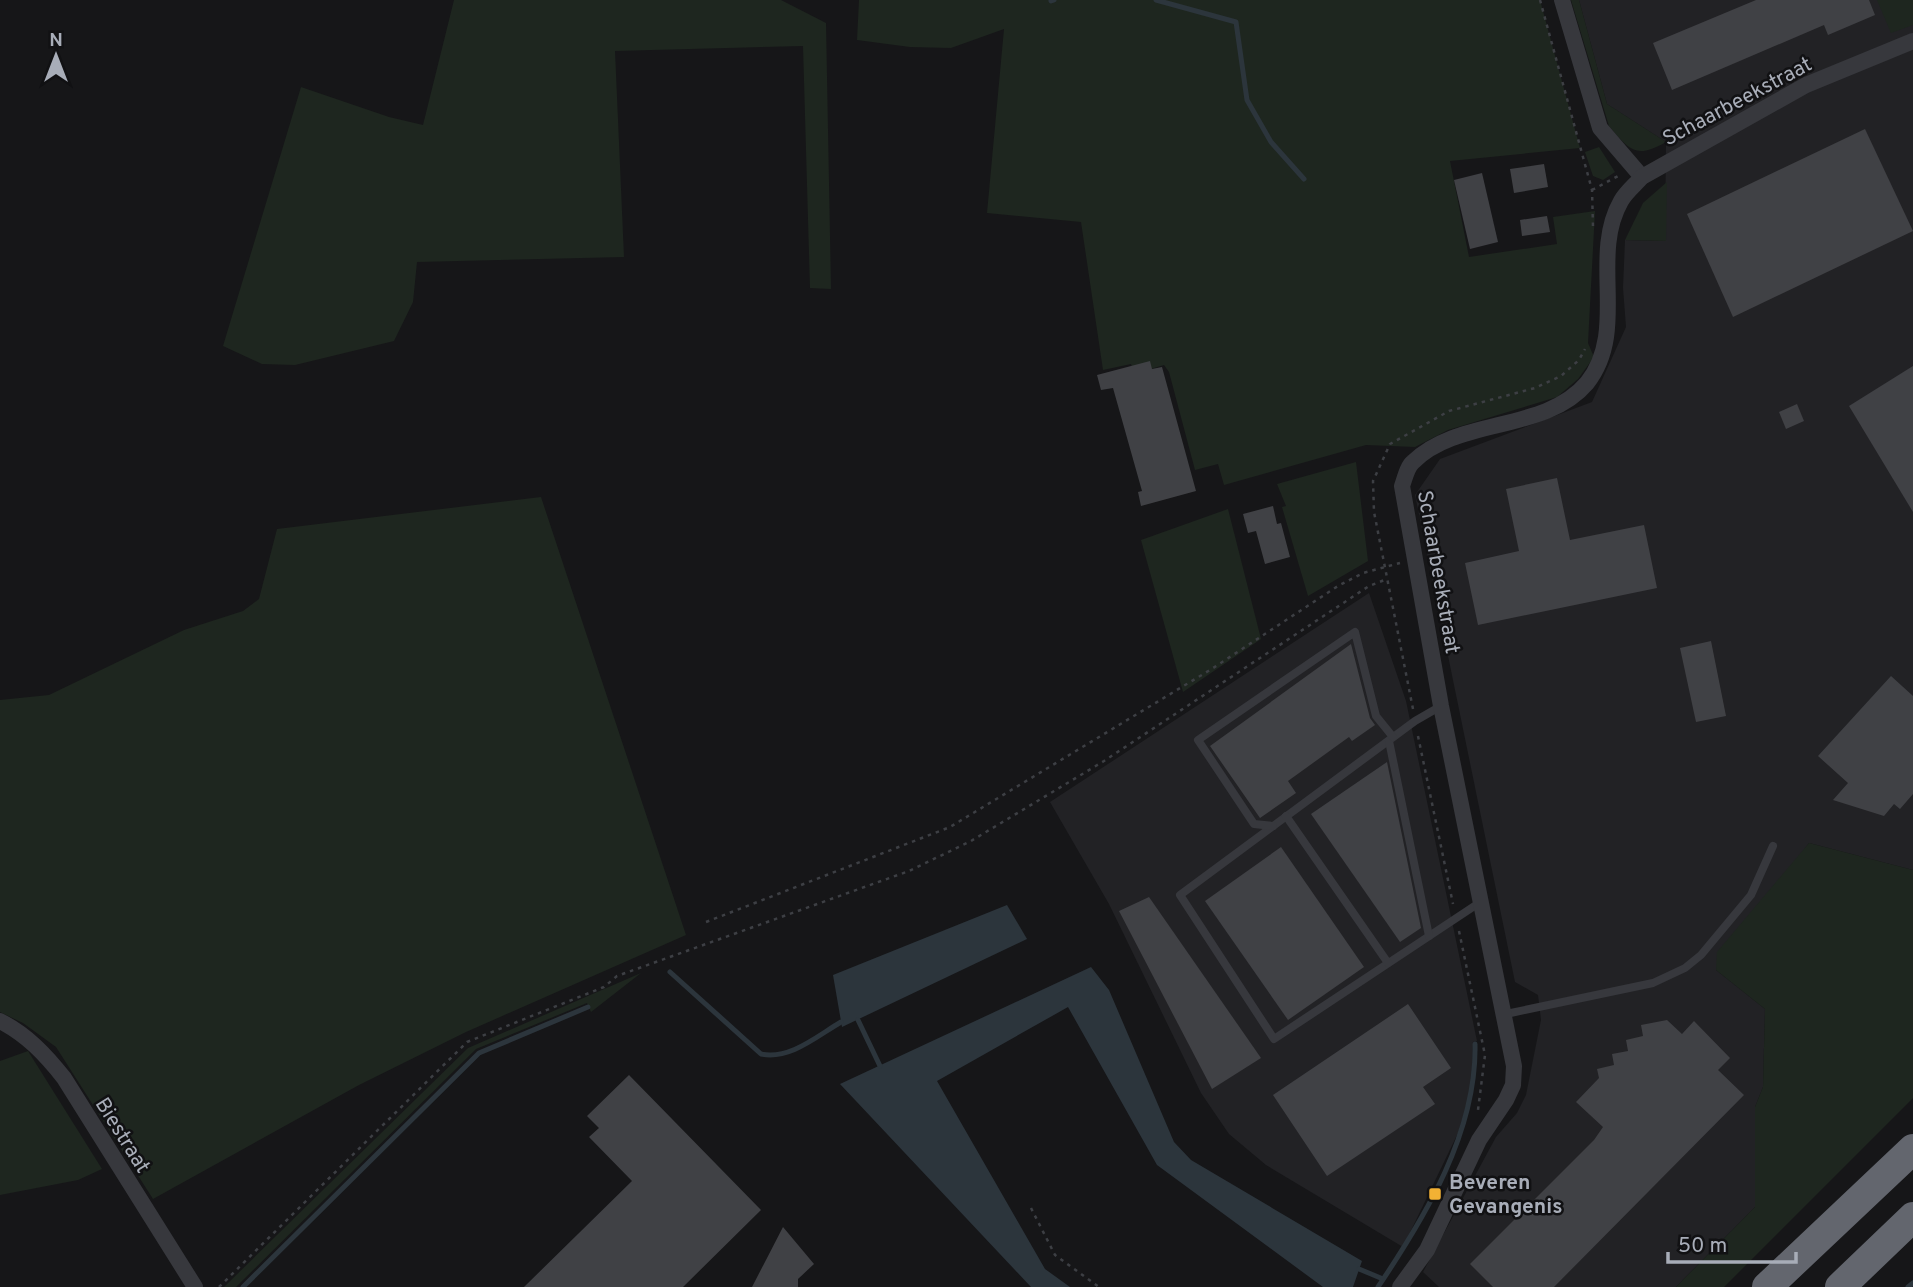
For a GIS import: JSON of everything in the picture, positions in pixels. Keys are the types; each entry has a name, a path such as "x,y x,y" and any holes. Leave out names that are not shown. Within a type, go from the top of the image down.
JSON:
{"highway":[{"path":"1768,1287 1913,1149"},
{"path":"1840,1287 1913,1217"}],"street":[{"path":"1562,0 1600,128 1642,177"},
{"name":"Schaarbeekstraat","path":"1400,1287 1427,1250 1479,1140 1513,1084 1514,1066 1506,1014 1413,560 1402,486 1411,463 1430,449 1565,402 1586,384 1597,368 1607,333 1609,237 1622,200 1642,177 1805,85 1913,41"},
{"name":"Biestraat","path":"0,1021 20,1031 41,1050 64,1078 195,1287"}],"lane":[{"path":"1273,826 1254,824 1198,740 1355,632 1376,716 1391,739 1429,936"},
{"path":"1441,706 1415,721 1180,895 1275,1039 1482,901"},
{"path":"1286,816 1388,963"},
{"path":"1506,1014 1653,983 1685,968 1701,955 1751,895 1773,846"}],"path":[{"path":"1540,0 1592,190 1592,238"},
{"path":"1479,1140 1476,1119 1483,1088 1485,1055 1387,579 1374,512 1373,481 1390,444 1449,411 1535,388 1561,376 1578,360 1588,344"},
{"path":"706,922 950,827 1210,670 1338,586 1363,573 1413,560"},
{"path":"219,1287 467,1042 604,987 617,976 909,871 960,847 1104,761 1369,586 1387,579"},
{"path":"1031,1208 1055,1255 1099,1287"}],"shaded area":[{"path":"454,0 781,0 826,23 831,289 810,288 803,46 615,51 624,257 417,262 413,302 394,341 295,365 262,364 223,346 301,87 389,117 423,125"},
{"path":"859,0 1540,0 1580,148 1450,161 1469,257 1557,244 1553,217 1595,211 1588,343 1594,357 1578,379 1557,397 1448,430 1415,447 1366,445 1224,485 1218,464 1195,470 1169,372 1164,365 1134,374 1131,364 1103,370 1081,222 987,213 1004,29 951,48 910,47 857,40"},
{"path":"1571,0 1579,0 1607,104 1666,142 1647,150 1634,150 1609,126"},
{"path":"1579,0 1913,0 1913,870 1809,843 1716,970 1765,1009 1763,1087 1755,1107 1755,1207 1676,1287 1439,1287 1423,1272 1496,1137 1517,1113 1526,1095 1541,1020 1538,995 1515,982 1415,495 1440,459 1592,402 1626,327 1623,288 1625,240 1665,241 1666,142 1607,104"},
{"path":"1877,0 1913,0 1913,25 1891,33"},
{"path":"1599,147 1615,172 1603,180 1593,176 1585,152"},
{"path":"1667,182 1666,241 1625,240 1643,203"},
{"path":"1356,462 1368,561 1308,596 1282,507 1286,506 1277,484"},
{"path":"541,497 686,935 466,1032 359,1085 153,1199 56,1047 23,1023 0,1012 0,700 49,695 184,630 243,611 259,599 277,529"},
{"path":"1228,509 1261,639 1183,692 1141,540"},
{"path":"1369,593 1406,701 1477,1041 1473,1042 1471,1092 1458,1133 1403,1247 1266,1165 1229,1134 1201,1093 1109,904 1050,802"},
{"path":"1809,843 1913,870 1913,1098 1724,1287 1676,1287 1755,1207 1755,1107 1763,1087 1765,1009 1716,970 1717,952"},
{"path":"1007,905 1027,939 842,1027 833,975"},
{"path":"1091,967 1109,990 1174,1142 1191,1160 1362,1261 1353,1287 1323,1287 1157,1165 1068,1007 937,1081 1045,1269 1070,1287 1031,1287 840,1084"},
{"path":"641,973 591,1012 587,1003 476,1049 236,1287 224,1287 468,1048"},
{"path":"28,1051 102,1169 78,1180 0,1195 0,1061"}],"building":[{"path":"1756,0 1869,0 1875,15 1828,35 1824,25 1672,90 1653,43"},
{"path":"1865,129 1913,231 1733,317 1687,214"},
{"path":"1544,164 1548,187 1514,193 1510,169"},
{"path":"1482,173 1498,242 1470,249 1454,180"},
{"path":"1547,216 1550,232 1522,236 1520,220"},
{"path":"1150,361 1152,369 1162,367 1196,491 1141,506 1138,492 1142,491 1113,388 1101,390 1097,375"},
{"path":"1913,366 1913,512 1849,406"},
{"path":"1797,404 1804,421 1786,429 1779,412"},
{"path":"1557,478 1570,540 1644,525 1657,588 1478,625 1465,563 1519,551 1506,489"},
{"path":"1273,506 1277,524 1281,523 1290,557 1265,564 1256,531 1248,533 1243,514"},
{"path":"1711,641 1726,716 1696,722 1680,648"},
{"path":"1351,644 1370,718 1375,725 1352,741 1349,737 1288,781 1296,793 1260,818 1210,746"},
{"path":"1891,676 1913,696 1913,794 1900,809 1894,804 1884,816 1833,800 1848,783 1818,756"},
{"path":"1387,762 1421,928 1400,942 1311,814"},
{"path":"1281,847 1364,967 1288,1020 1205,901"},
{"path":"1149,897 1261,1058 1212,1089 1119,911"},
{"path":"1408,1004 1451,1068 1423,1087 1435,1104 1327,1176 1273,1095"},
{"path":"1667,1020 1682,1034 1694,1021 1730,1058 1718,1070 1744,1095 1554,1287 1493,1287 1470,1264 1594,1140 1603,1127 1576,1102 1599,1078 1597,1069 1614,1065 1612,1054 1628,1051 1626,1040 1643,1036 1641,1025"},
{"path":"629,1075 761,1210 683,1287 524,1287 632,1181 589,1137 599,1128 587,1116"},
{"path":"783,1227 814,1264 798,1279 798,1287 752,1287"}],"waterway":[{"path":"1156,0 1236,22 1247,100 1271,142 1304,179"},
{"path":"670,972 761,1054 782,1054 793,1050 841,1022"},
{"path":"243,1287 479,1053 588,1007"},
{"path":"858,1020 880,1066"},
{"path":"1378,1287 1430,1203 1458,1141 1473,1077 1475,1044"},
{"path":"1359,1269 1383,1279"},
{"path":"1908,1287 1913,1283"}],"place":[{"name":"Beveren Gevangenis","path":"1435,1194"}]}
